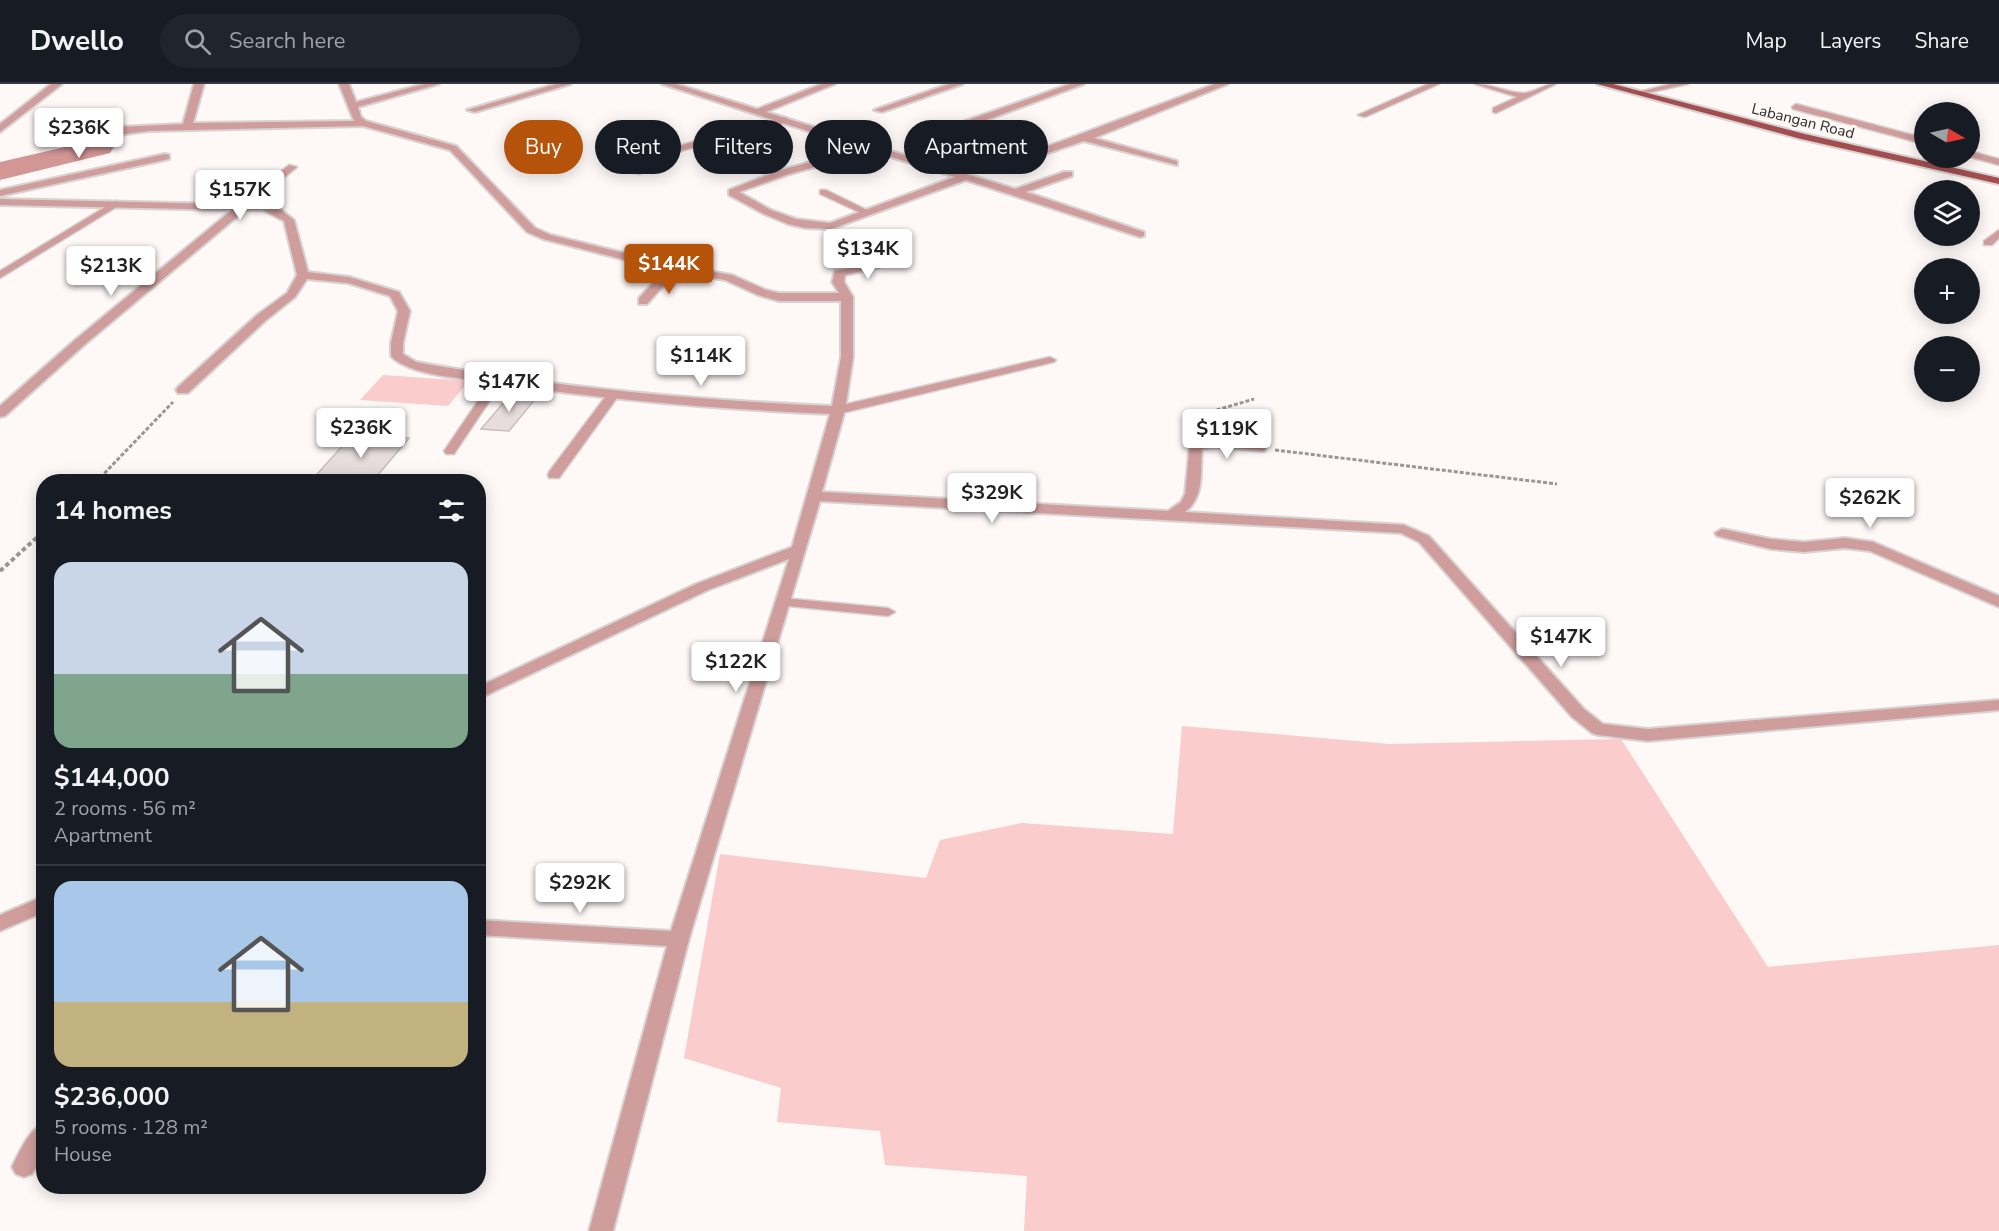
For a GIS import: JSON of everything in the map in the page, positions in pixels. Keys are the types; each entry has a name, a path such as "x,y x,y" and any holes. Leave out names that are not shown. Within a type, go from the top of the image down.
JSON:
{"main road":[{"name":"Labangan Road","path":"1602,84 1804,137 1999,181"}],"street":[{"path":"0,129 57,84"},
{"path":"187,126 199,84"},
{"path":"344,84 357,118 363,123"},
{"path":"352,106 434,84"},
{"path":"472,110 566,84"},
{"path":"667,84 784,120"},
{"path":"757,112 830,84"},
{"path":"879,110 958,84"},
{"path":"977,120 1079,84"},
{"path":"1048,150 1223,84"},
{"path":"87,135 110,130 187,126 363,123 453,148 531,230 547,237 673,268 728,277 762,294 779,297 847,297"},
{"path":"1084,138 1173,163"},
{"path":"0,193 165,157"},
{"path":"805,166 734,190 733,193 765,212 807,226 831,226 964,177"},
{"path":"955,174 1140,234"},
{"path":"1014,193 1068,174"},
{"path":"0,202 243,206 270,209 289,220 303,275 291,294 261,318 183,390"},
{"path":"0,412 243,206"},
{"path":"601,1231 679,939 799,550 838,410 847,357 847,297 838,282 838,273 886,262"},
{"path":"643,302 673,268"},
{"path":"303,275 349,280 395,294 404,311 397,343 397,356 412,364 613,395 747,407 838,410"},
{"path":"1173,515 1187,504 1192,494 1195,445 1217,443 1259,448"},
{"path":"814,496 1046,511 1173,515 1404,529 1424,539 1578,713 1598,729 1648,735 1999,705"},
{"path":"1722,533 1771,544 1804,547 1845,543 1873,547 1999,602"},
{"path":"486,690 702,587 799,550"},
{"path":"0,924 36,907"},
{"path":"486,927 679,939"},
{"path":"24,1167 36,1147"}],"lane":[{"path":"1362,115 1435,84"},
{"path":"1479,84 1525,96"},
{"path":"1496,110 1552,84"},
{"path":"1638,93 1684,84"},
{"path":"1796,107 1914,138"},
{"path":"1980,157 1999,162"},
{"path":"243,206 292,167"},
{"path":"823,192 866,212"},
{"path":"0,275 118,203"},
{"path":"1988,243 1999,233"},
{"path":"838,410 1050,360"},
{"path":"450,451 499,378"},
{"path":"554,476 613,395"},
{"path":"783,602 888,612"}],"path":[{"path":"104,474 183,390"},
{"path":"1195,445 1192,421 1196,417 1254,399"},
{"path":"1259,448 1557,484"},
{"path":"0,571 36,538"}],"shaded area":[{"path":"383,375 469,381 448,406 360,400"},
{"path":"1182,726 1390,744 1621,739 1768,967 1999,945 1999,1231 1024,1231 1027,1176 885,1165 880,1131 777,1122 781,1088 684,1058 720,854 926,878 940,840 1022,823 1173,834"}],"building":[{"path":"510,395 537,397 509,431 481,429"},
{"path":"354,433 409,438 379,474 317,474"}],"waterway":[{"path":"0,171 100,147"}]}
